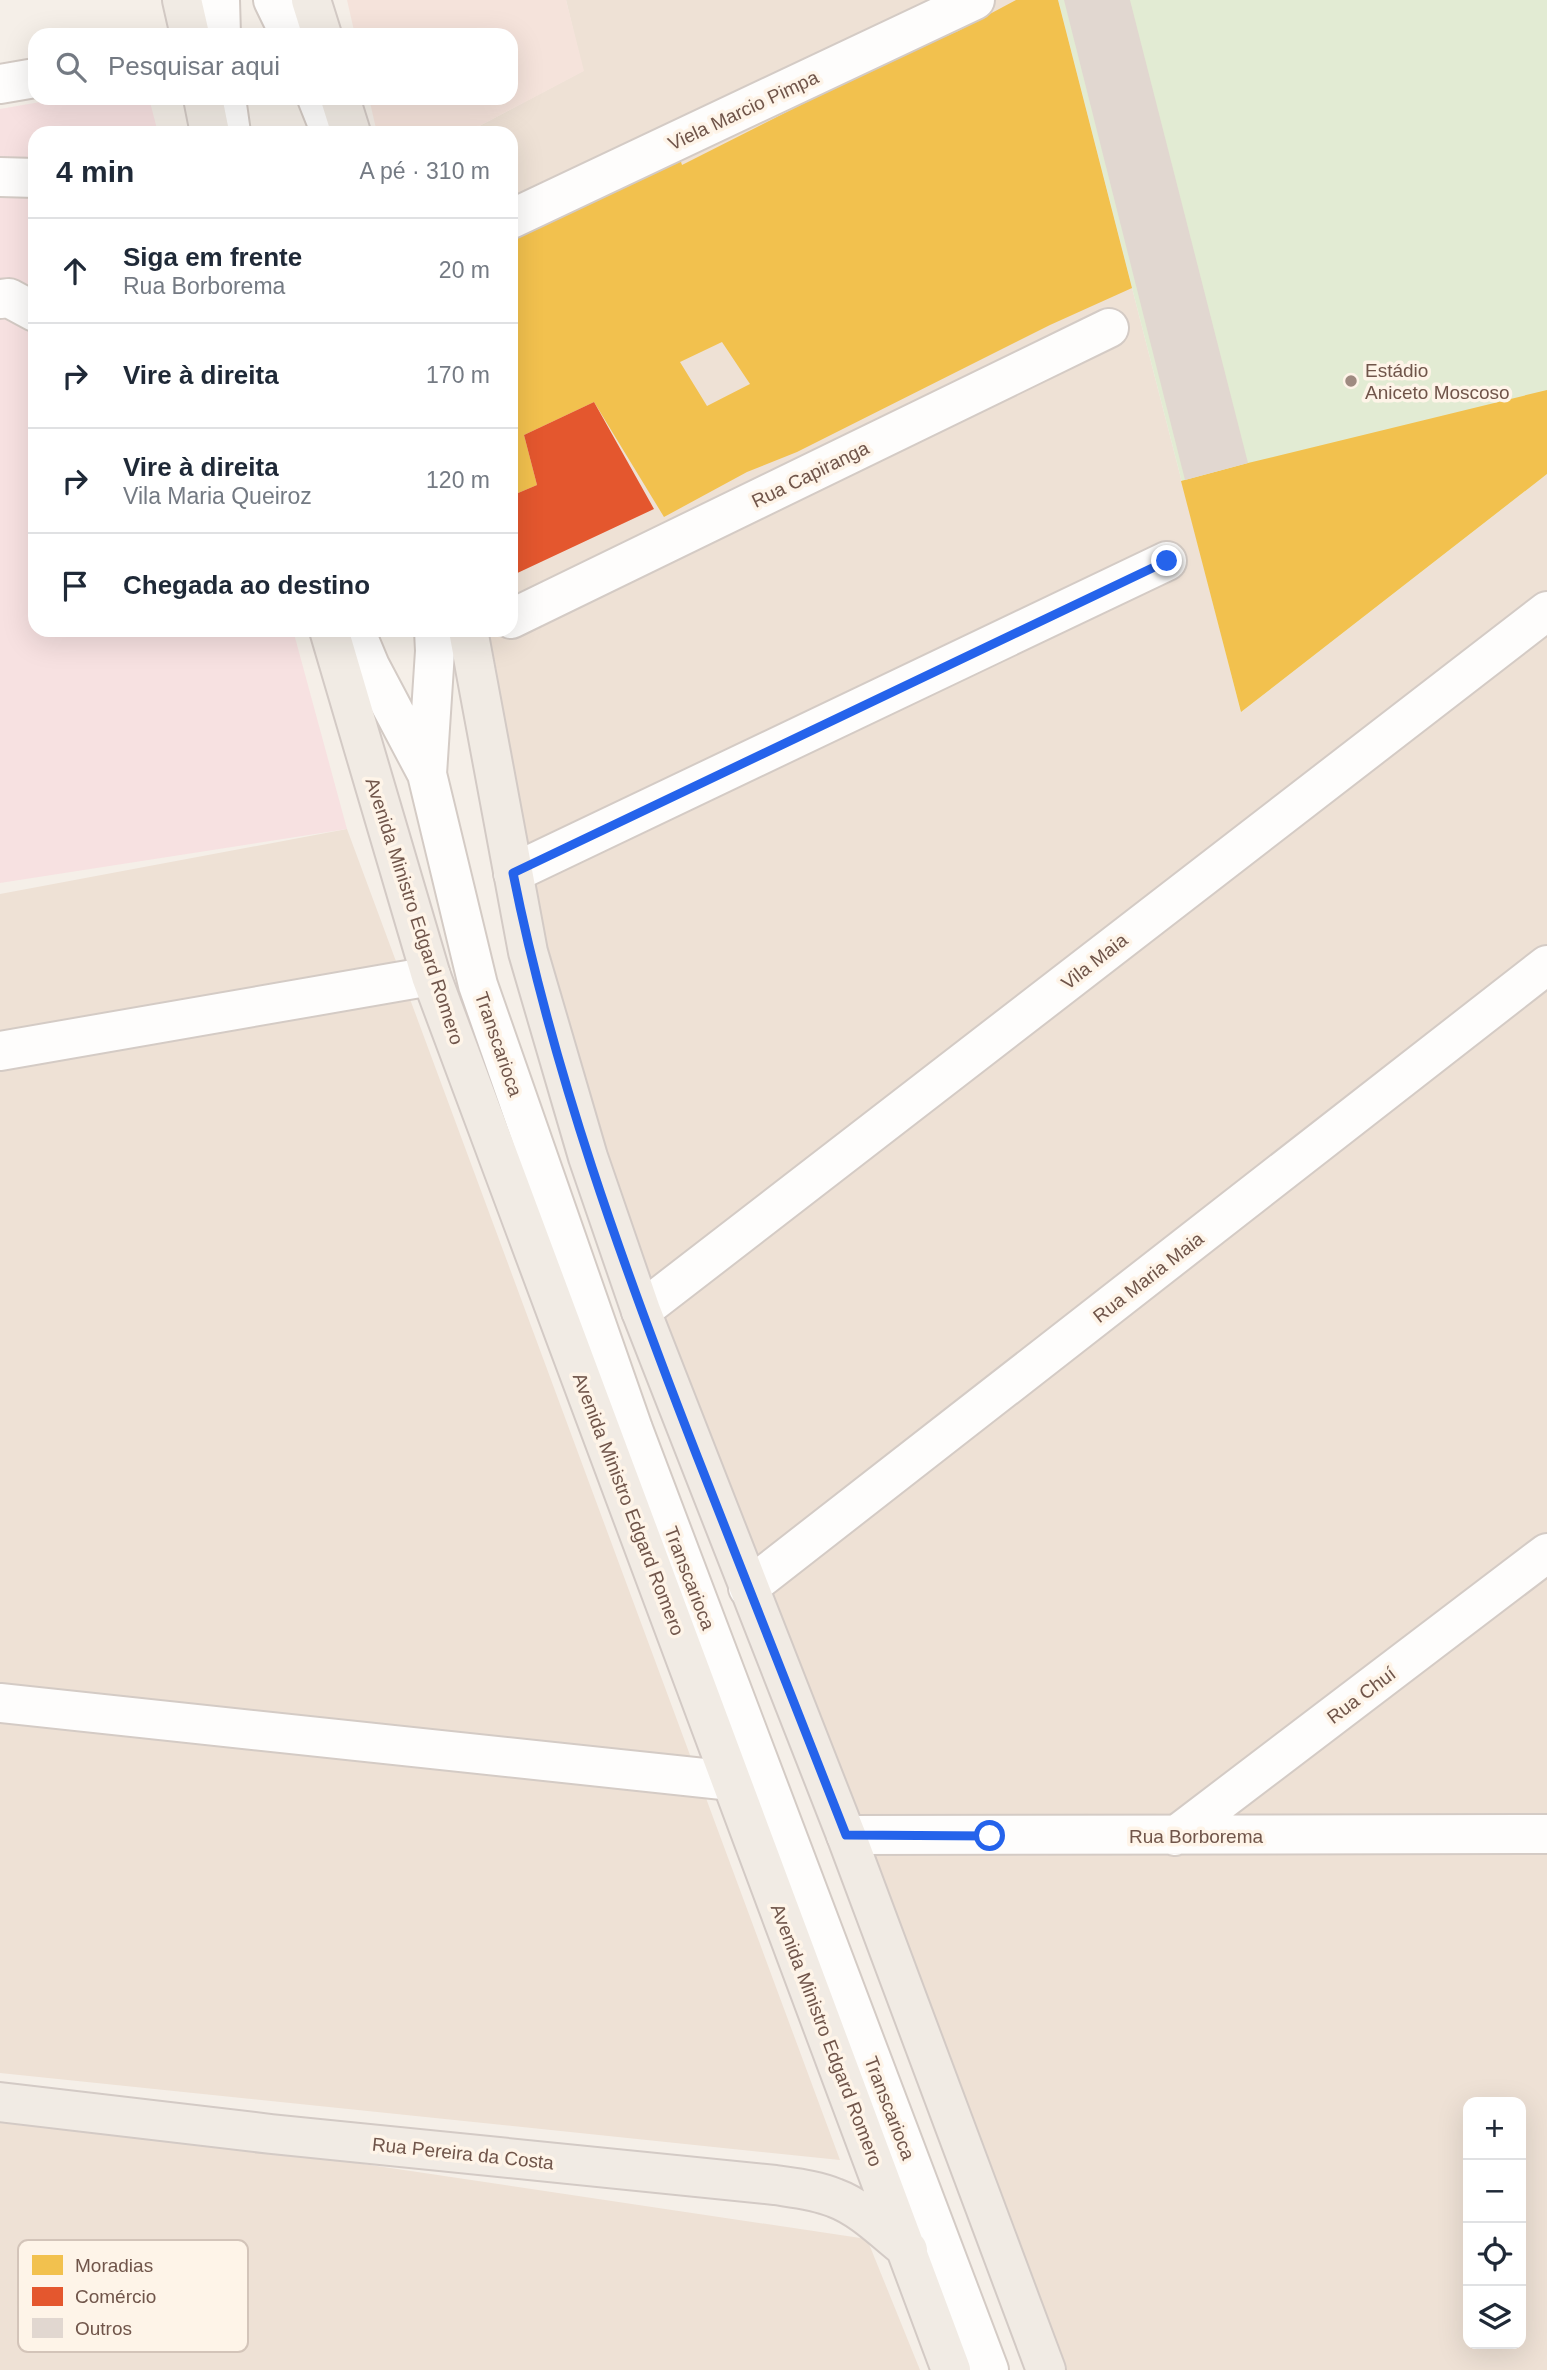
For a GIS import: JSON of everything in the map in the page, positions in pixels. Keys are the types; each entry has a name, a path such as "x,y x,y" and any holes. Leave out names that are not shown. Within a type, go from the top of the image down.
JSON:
{"main road":[{"path":"182,0 188,28"},
{"path":"312,0 320,28"},
{"path":"204,105 209,126"},
{"path":"342,105 349,126"},
{"name":"Avenida Ministro Edgard Romero","path":"330,637 432,976 951,2370"},
{"path":"477,637 528,952 580,1131 641,1311 846,1835 1046,2370"},
{"name":"Rua Pereira da Costa","path":"0,2102 271,2134 775,2185 836,2198 855,2209 908,2250"}],"street":[{"path":"220,0 221,28"},
{"path":"273,0 287,28"},
{"name":"Viela Marcio Pimpa","path":"518,216 975,0"},
{"path":"0,84 28,79"},
{"path":"227,105 230,126"},
{"path":"320,105 328,126"},
{"path":"0,177 28,178"},
{"path":"0,299 9,298 28,308"},
{"name":"Rua Capiranga","path":"518,617 1109,328"},
{"path":"513,873 1167,561"},
{"name":"Vila Maia","path":"641,1311 1547,611"},
{"name":"Transcarioca","path":"358,637 370,666 427,774 478,985 624,1403 989,2370"},
{"name":"Transcarioca","path":"427,774 434,637"},
{"name":"Rua Maria Maia","path":"748,1588 1547,965"},
{"path":"0,1051 432,976"},
{"name":"Rua Chuí","path":"1175,1836 1547,1553"},
{"path":"0,1703 733,1781"},
{"name":"Rua Borborema","path":"846,1835 1547,1834"}],"shaded area":[{"path":"347,0 566,0 584,71 479,126 375,126 371,105 518,105 518,28 353,28"},
{"path":"566,0 1058,0 1241,712 1547,474 1547,2370 1046,2370 748,1588 513,873 469,637 518,637 518,126 479,126 583,71"},
{"path":"28,104 151,105 156,126 28,126 28,637 295,637 347,829 0,883 0,109"},
{"path":"347,829 840,2160 0,2073 0,894"},
{"path":"0,2123 276,2151 867,2239 920,2370 0,2370"}],"green space":[{"name":"Estádio Aniceto Moscoso","path":"1058,0 1547,0 1547,474 1241,712"}],"building: Moradias":[{"path":"1016,0 1058,0 1132,288 1050,325 797,452 747,472 664,517 594,402 524,435 537,485 518,493 518,227 678,152 682,165 878,66 958,31","holes":["722,342 750,384 707,406 680,362"]},
{"path":"1547,390 1547,474 1241,712 1181,481"}],"building: Comércio":[{"path":"594,402 654,509 518,573 518,493 537,485 524,435"}],"building: Outros":[{"path":"1064,0 1130,0 1248,463 1185,480"}],"place":[{"name":"Estádio Aniceto Moscoso","path":"1351,381"}],"route":[{"path":"990,1836 846,1835 641,1311 588,1157 528,952 513,873 1167,561"}]}
